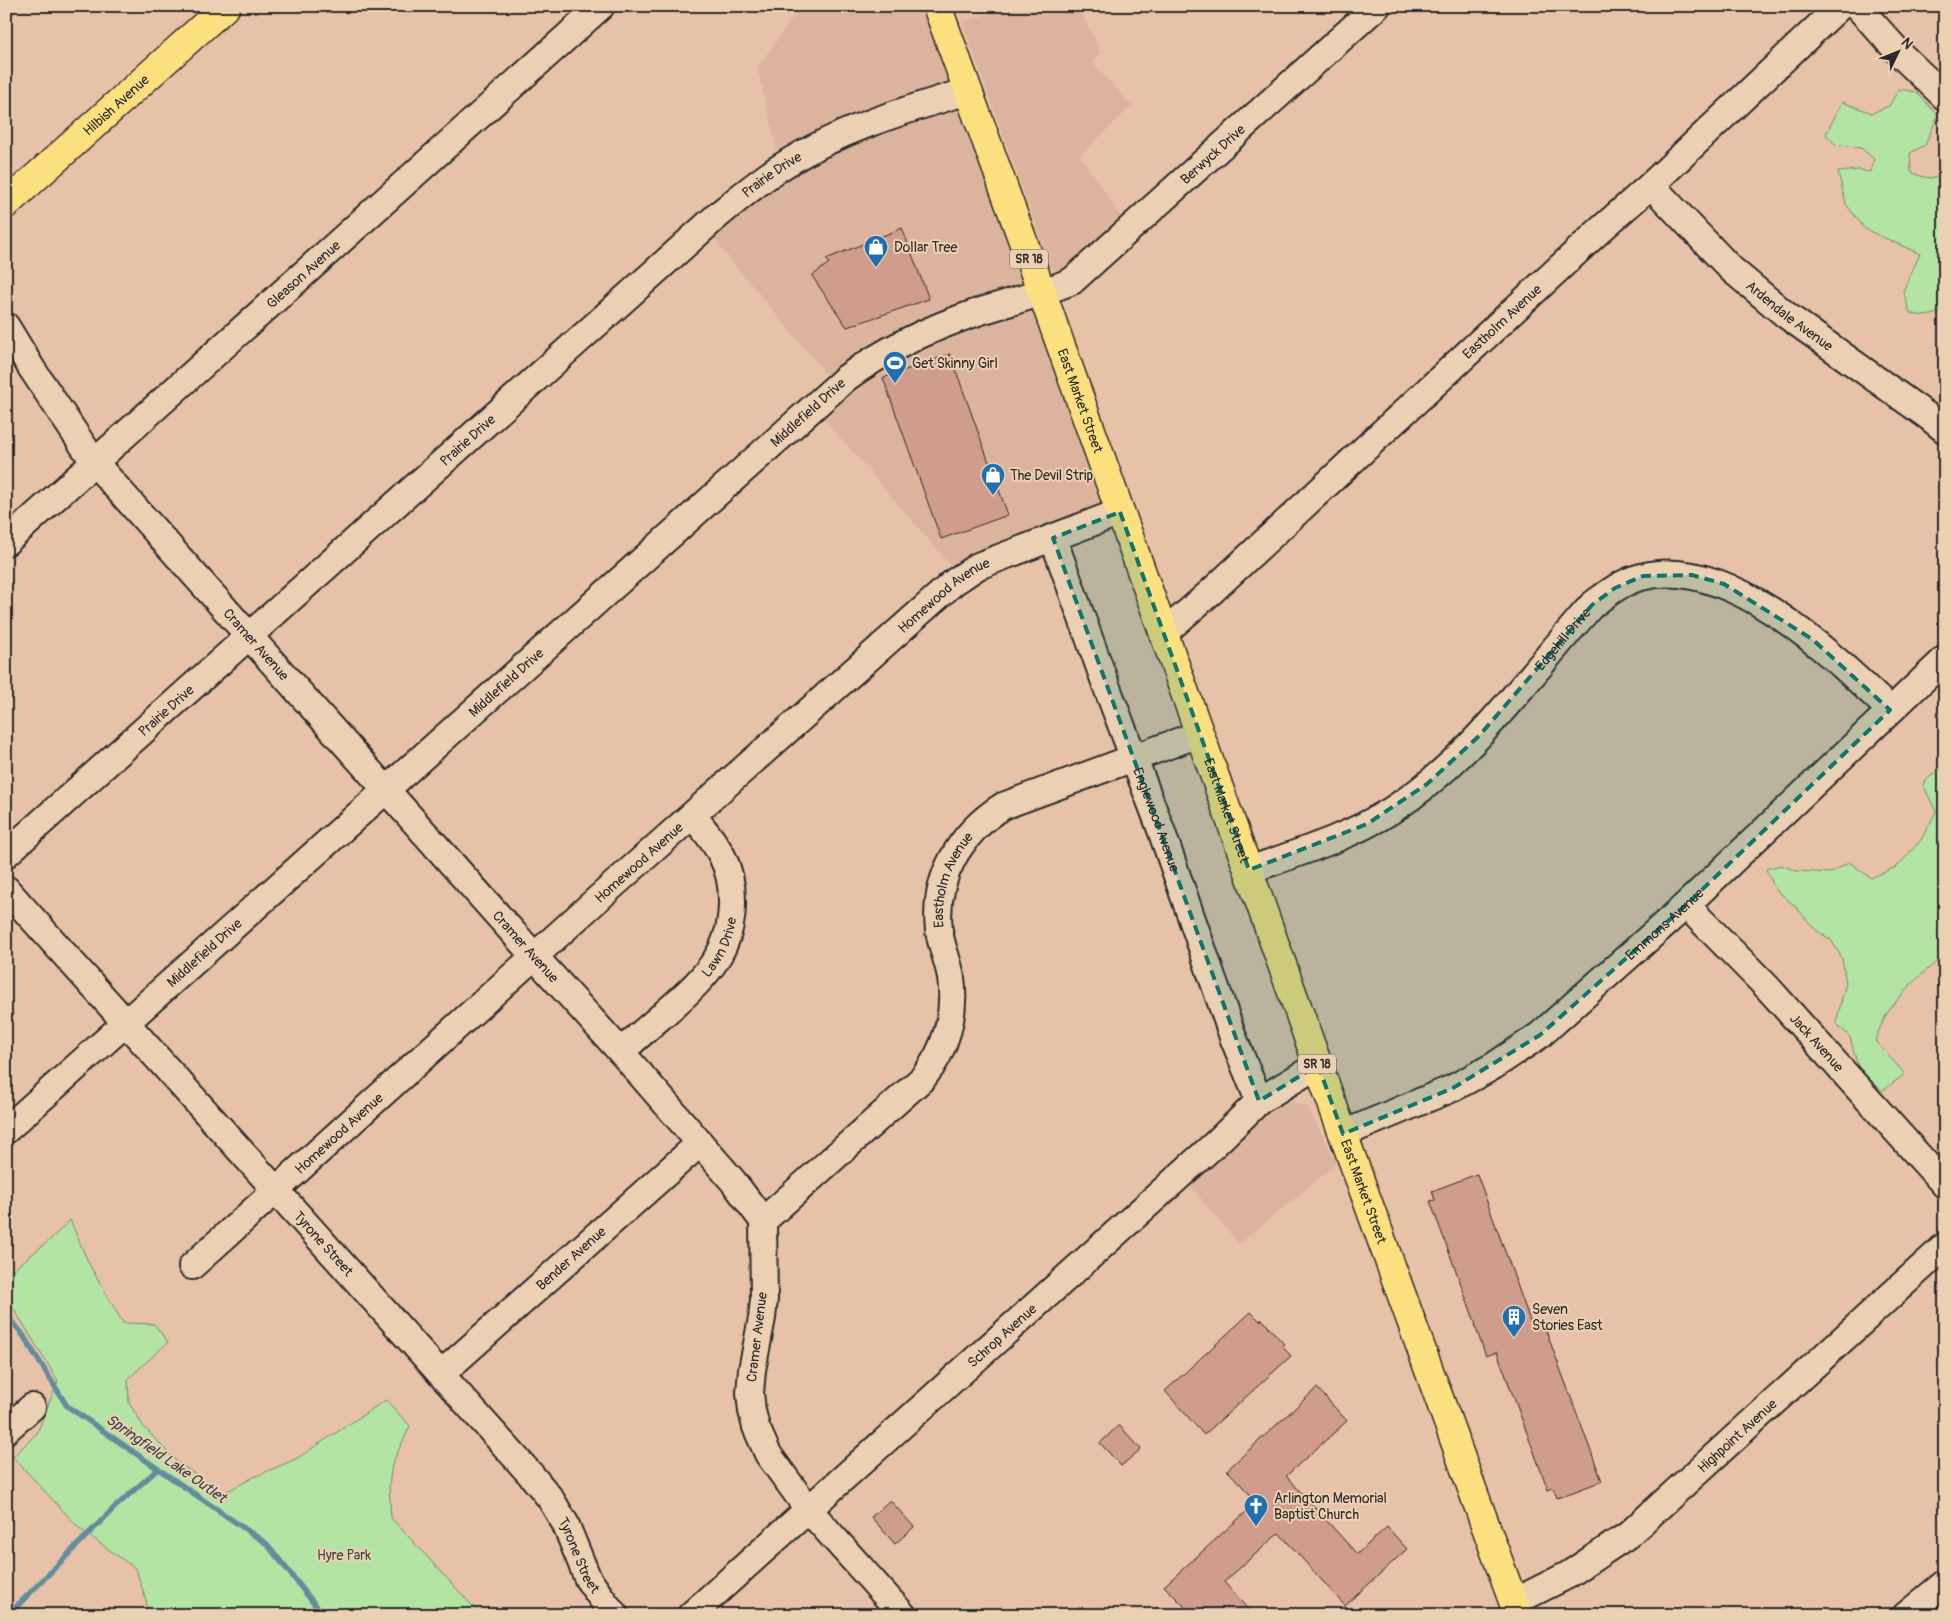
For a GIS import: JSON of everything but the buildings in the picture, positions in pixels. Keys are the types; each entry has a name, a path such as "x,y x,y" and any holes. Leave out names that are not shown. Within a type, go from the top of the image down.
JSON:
{"main road":[{"name":"Hilbish Avenue","path":"6,204 226,6"},
{"name":"East Market Street","path":"937,6 1516,1609"}],"street":[{"name":"Gleason Avenue","path":"6,542 601,6"},
{"name":"Berwyck Drive","path":"1042,294 1072,281 1377,6"},
{"name":"Eastholm Avenue","path":"1163,634 1598,231 1651,185 1840,6"},
{"path":"1857,6 1902,56 1945,97"},
{"name":"Prairie Drive","path":"6,854 705,226 750,188 785,164 824,143 866,125 968,90"},
{"name":"Ardendale Avenue","path":"1651,185 1731,269 1786,315 1945,430"},
{"name":"Middlefield Drive","path":"6,1130 846,378 881,354 907,340 978,312 1042,294"},
{"name":"Cramer Avenue","path":"6,326 94,462 248,637 296,687 621,1052 733,1181 763,1221 764,1298 752,1370 752,1411 756,1427 768,1454 808,1509 903,1615"},
{"name":"Homewood Avenue","path":"192,1266 954,582 978,566 1120,512"},
{"name":"Englewood Avenue","path":"1053,538 1160,827 1229,1028 1259,1101"},
{"name":"Edgehill Drive","path":"1249,870 1312,848 1367,824 1392,810 1428,784 1479,736 1592,604 1615,588 1643,576 1666,573 1692,575 1724,584 1776,614 1812,639 1890,710"},
{"name":"Emmons Avenue","path":"1343,1134 1453,1088 1516,1052 1562,1017 1686,905 1945,659"},
{"name":"Eastholm Avenue","path":"763,1221 923,1078 940,1054 950,1022 952,997 951,977 939,932 938,914 941,886 946,870 961,844 980,823 1003,806 1199,734"},
{"name":"Lawn Drive","path":"621,1052 700,981 718,959 725,945 733,911 729,872 722,855 693,816"},
{"name":"Tyrone Street","path":"6,889 277,1190 550,1498 565,1523 588,1579 616,1615"},
{"name":"Jack Avenue","path":"1686,905 1768,988 1945,1184"},
{"name":"Schrop Avenue","path":"691,1615 1208,1151 1259,1101 1318,1065"},
{"name":"Bender Avenue","path":"441,1374 700,1143"},
{"name":"Highpoint Avenue","path":"1516,1609 1628,1535 1945,1246"},
{"path":"6,1430 32,1407"}],"highlighted area":[{"path":"1120,512 1249,870 1367,824 1427,784 1479,736 1592,605 1615,588 1643,576 1692,575 1724,584 1812,639 1890,710 1686,905 1540,1035 1453,1088 1343,1134 1318,1065 1259,1101 1053,538"}],"shaded area":[{"path":"801,6 937,6 1120,512 961,577 813,406 834,387 821,368 724,252 705,226 781,166 757,68"},
{"path":"1012,6 1078,6 1101,53 1092,62 1132,106 1080,155 1127,225 1064,274 1051,268 962,22"},
{"path":"1293,1101 1308,1107 1337,1164 1239,1244 1189,1185 1268,1113"}],"green space":[{"path":"1899,89 1916,92 1938,115 1925,145 1910,153 1911,172 1928,178 1945,175 1945,308 1928,315 1910,313 1903,291 1920,254 1865,229 1846,204 1838,172 1859,170 1870,172 1874,159 1861,148 1835,144 1826,134 1842,102 1872,113 1889,106"},
{"path":"1939,768 1945,769 1945,956 1905,990 1883,1021 1875,1041 1905,1074 1882,1091 1858,1067 1850,1037 1836,1023 1846,983 1842,958 1831,940 1816,930 1795,906 1775,889 1766,869 1781,865 1797,871 1831,873 1849,862 1871,878 1898,866 1921,840 1936,812 1923,784"},
{"name":"Hyre Park","path":"70,1220 89,1264 123,1323 154,1324 168,1342 128,1379 129,1403 143,1426 178,1463 224,1493 256,1476 296,1459 386,1400 410,1426 392,1464 389,1486 391,1518 481,1615 148,1615 146,1600 136,1569 79,1528 13,1457 37,1433 58,1381 6,1296 6,1275 51,1239"}],"waterway":[{"name":"Springfield Lake Outlet","path":"6,1315 21,1332 67,1406 267,1544 323,1615"},
{"path":"16,1607 115,1507 158,1469"}],"place":[{"name":"Dollar Tree","path":"876,268"},
{"name":"Get Skinny Girl","path":"895,384"},
{"name":"The Devil Strip","path":"993,496"},
{"name":"Seven Stories East","path":"1514,1338"},
{"name":"Arlington Memorial Baptist Church","path":"1256,1527"}]}
